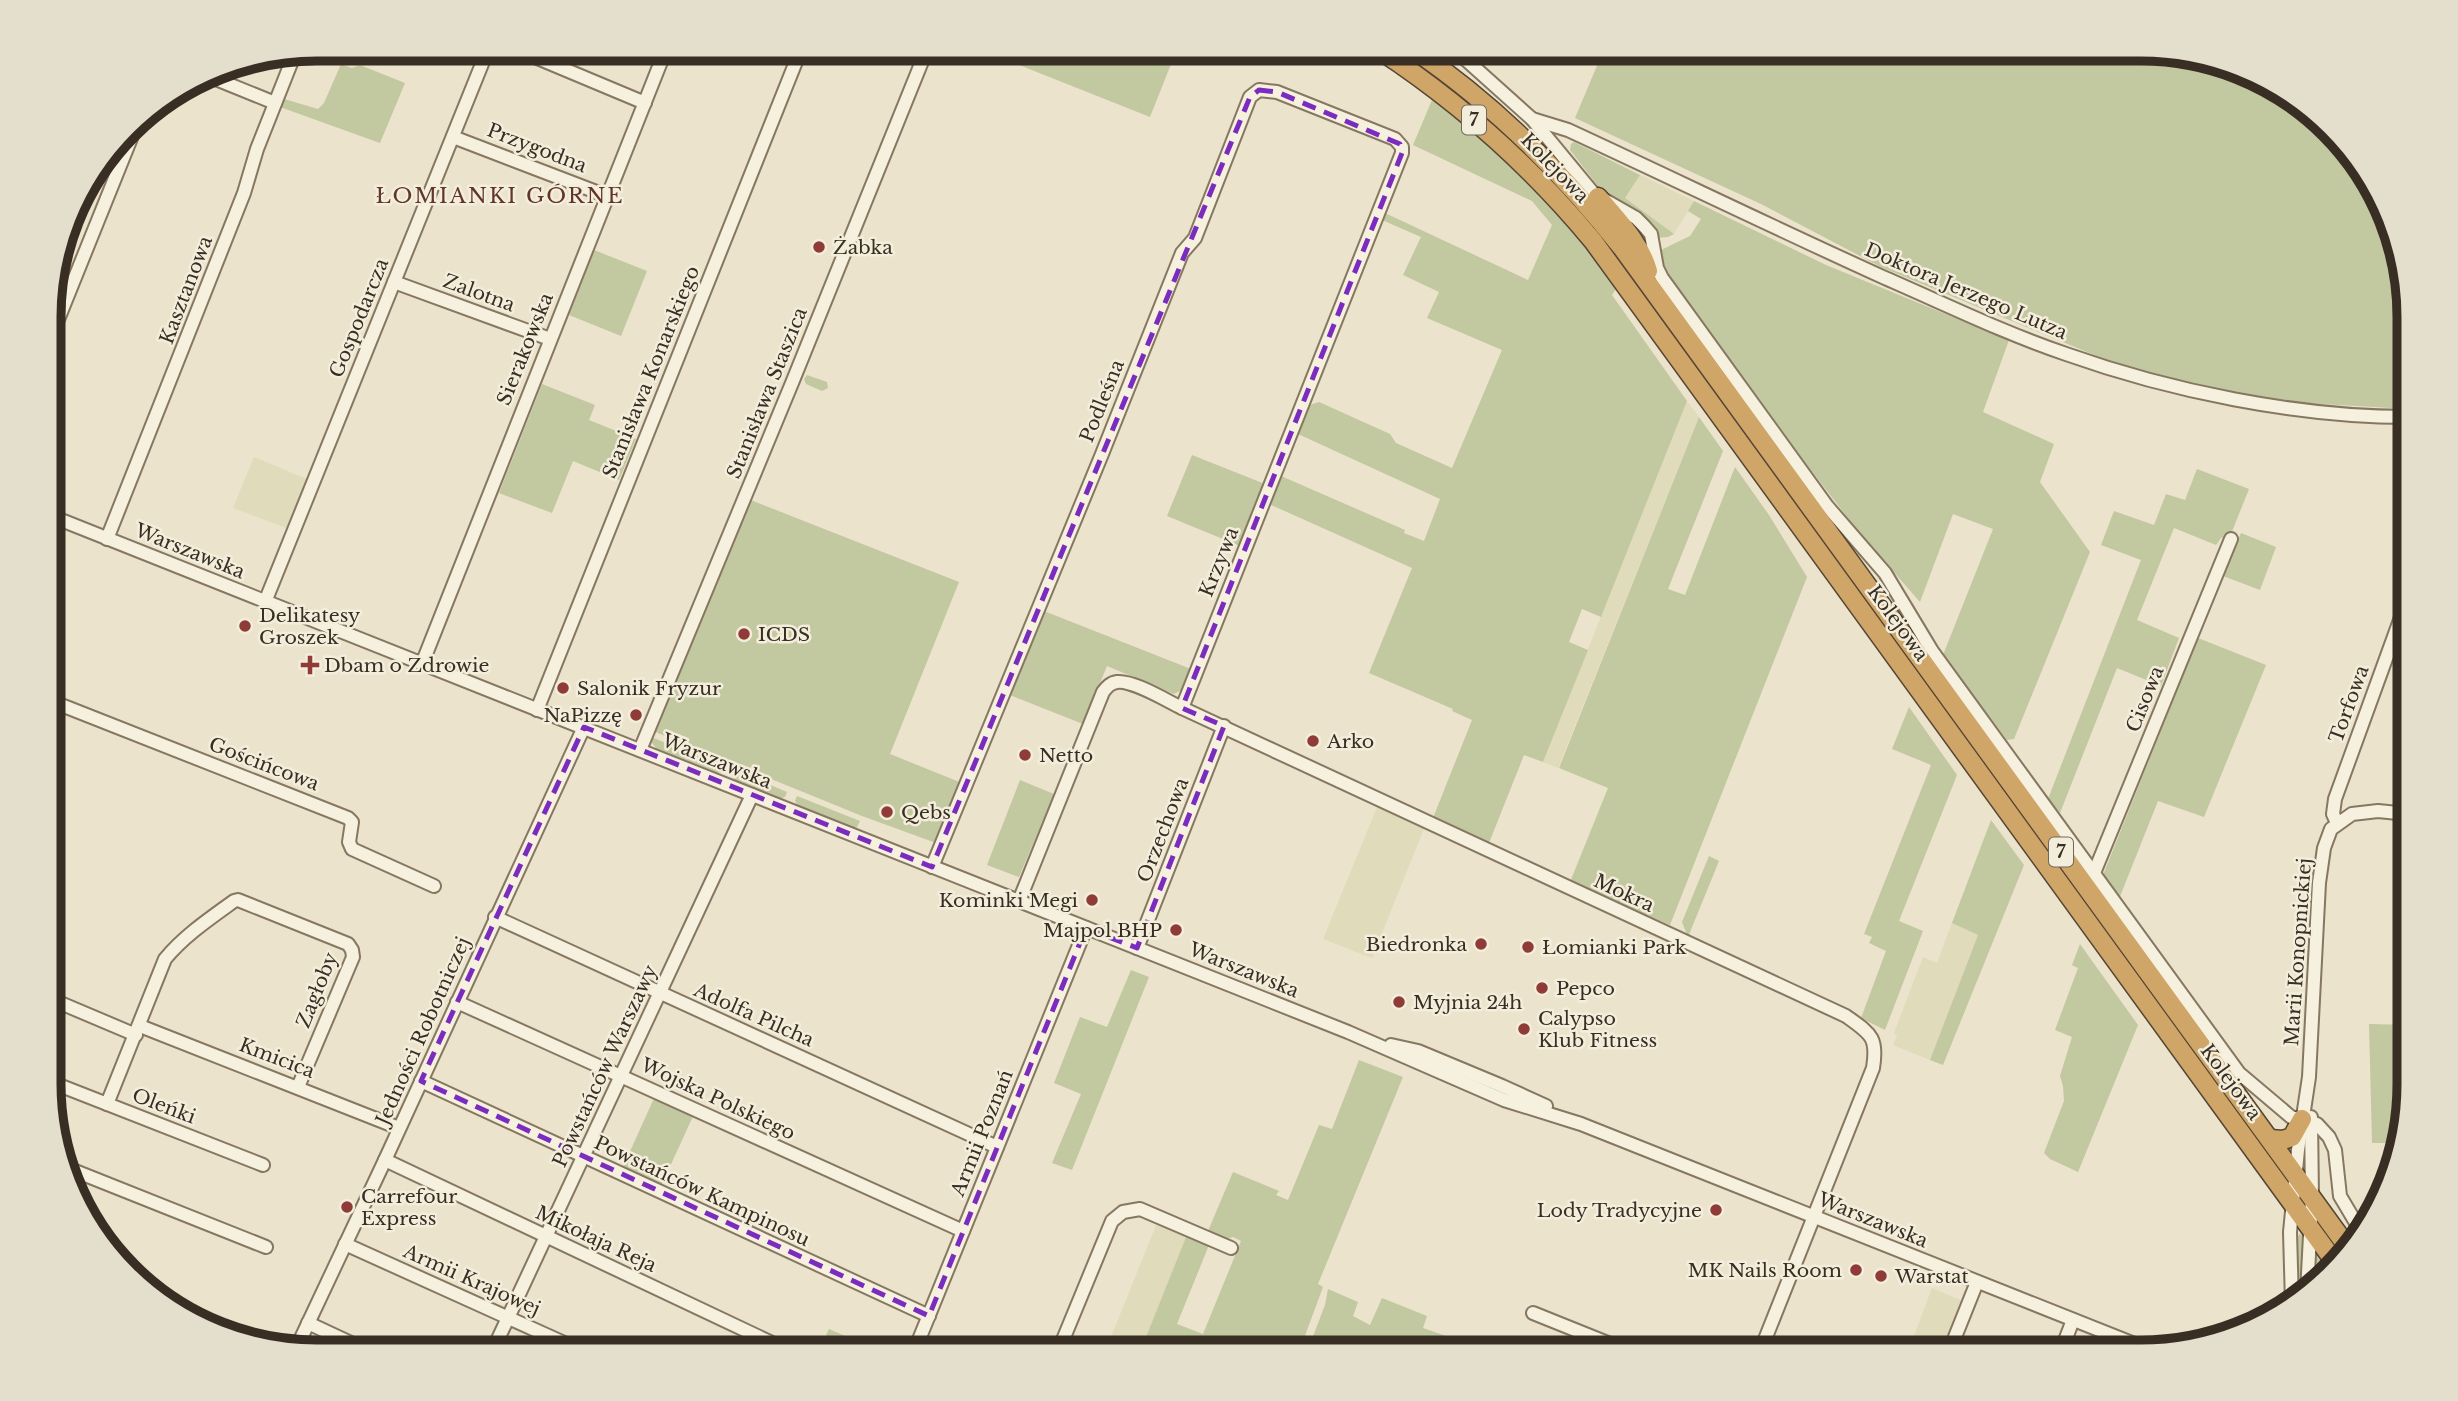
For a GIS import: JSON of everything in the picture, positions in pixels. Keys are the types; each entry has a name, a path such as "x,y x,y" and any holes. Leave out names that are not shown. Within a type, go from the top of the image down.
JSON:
{"highway":[{"name":"Kolejowa","path":"1395,61 1493,135 1593,241 2330,1256"},
{"name":"Kolejowa","path":"1429,61 1480,99 1542,156 1657,283 2344,1240"},
{"path":"1598,197 1642,254 1657,283"},
{"path":"2270,1139 2292,1138 2307,1121"}],"street":[{"name":"Gospodarcza","path":"265,602 483,61"},
{"path":"545,61 645,103"},
{"name":"Sierakowska","path":"422,664 661,61"},
{"name":"Stanisława Konarskiego","path":"537,710 796,61"},
{"name":"Stanisława Staszica","path":"640,750 921,61"},
{"name":"Kolejowa","path":"1467,61 1532,119 1598,197"},
{"name":"Kasztanowa","path":"107,539 244,193 257,149 291,63"},
{"path":"220,81 275,103"},
{"name":"Podleśna","path":"932,867 1182,253 1195,238 1250,97 1259,90 1277,92 1395,139"},
{"name":"Doktora Jerzego Lutza","path":"1532,119 1568,130 1843,259 2000,329 2065,354 2169,386 2267,405 2397,416"},
{"name":"Przygodna","path":"453,136 607,196"},
{"name":"Krzywa","path":"1182,708 1402,153 1402,147 1395,139"},
{"path":"61,311 129,144"},
{"name":"Zalotna","path":"394,282 550,339"},
{"path":"1657,283 1827,506 1885,573 1932,651 2239,1073 2291,1117 2323,1129 2333,1143 2340,1196 2356,1223"},
{"name":"Warszawska","path":"61,520 1369,1041 1418,1051 1515,1098 2120,1340"},
{"name":"Cisowa","path":"2094,873 2231,539"},
{"name":"Torfowa","path":"2337,823 2333,814 2335,799 2397,628"},
{"path":"1019,901 1107,687 1113,682 1128,683 1182,708"},
{"name":"Gościńcowa","path":"61,705 348,818 352,822 349,842 352,849 434,886"},
{"name":"Mokra","path":"1182,708 1846,1016 1870,1033 1876,1052 1873,1068 1815,1217"},
{"name":"Orzechowa","path":"1137,948 1224,726"},
{"name":"Jedności Robotniczej","path":"301,1339 584,727"},
{"name":"Powstańców Warszawy","path":"498,1340 752,795"},
{"path":"2337,823 2359,812 2397,812"},
{"name":"Marii Konopnickiej","path":"2308,1278 2312,1198 2307,1121 2320,872 2327,837 2337,823"},
{"name":"Zagłoby","path":"138,1030 165,960 193,931 234,901 244,901 348,944 352,950 353,957 298,1087"},
{"name":"Adolfa Pilcha","path":"495,917 997,1147"},
{"name":"Armii Poznań","path":"919,1340 1086,928"},
{"name":"Wojska Polskiego","path":"457,1002 963,1231"},
{"name":"Kmicica","path":"61,1003 298,1087 400,1128"},
{"path":"107,1104 138,1030"},
{"name":"Powstańców Kampinosu","path":"421,1082 929,1316"},
{"name":"Oleńki","path":"61,1086 263,1165"},
{"name":"Marii Konopnickiej","path":"2292,1291 2290,1240 2293,1204 2307,1121"},
{"name":"Mikołaja Reja","path":"385,1160 765,1340"},
{"path":"77,1172 266,1247"},
{"path":"1063,1340 1112,1221 1123,1212 1144,1210 1231,1248"},
{"path":"1765,1340 1815,1217"},
{"name":"Armii Krajowej","path":"345,1244 557,1340"},
{"path":"1954,1340 1977,1282"},
{"path":"1533,1313 1600,1340"},
{"path":"2066,1340 2073,1320"},
{"path":"308,1323 344,1340"}],"highlighted area":[{"path":"1259,90 1277,92 1400,144 1402,153 1182,708 1224,726 1137,948 1086,928 929,1316 421,1081 584,727 932,867 1250,97"}],"shaded area":[{"path":"1640,175 1694,201 1674,234 1625,198"},
{"path":"1687,401 1699,417 1558,768 1543,762"},
{"path":"254,457 309,480 289,529 233,508"},
{"path":"1378,805 1425,826 1372,958 1323,939"},
{"path":"1952,923 1978,935 1930,1060 1893,1045 1897,1036 1894,1033 1923,957 1937,963"},
{"path":"1157,1223 1186,1237 1145,1340 1110,1340"},
{"path":"1932,1288 1965,1302 1950,1340 1912,1340"}],"green space":[{"path":"1009,61 1172,61 1150,117"},
{"path":"1376,61 1388,63 1482,135 1570,227 1618,286 1612,295 1687,401 1601,617 1582,609 1569,642 1588,650 1543,762 1524,755 1489,843 1433,818 1472,720 1452,711 1453,709 1369,673 1412,568 1269,504 1281,476 1405,530 1404,533 1424,541 1440,499 1298,434 1310,405 1319,402 1390,434 1396,443 1452,468 1502,350 1427,318 1439,292 1403,275 1421,237 1382,220 1385,213 1528,280 1552,225 1532,201 1413,145 1432,100"},
{"path":"1599,61 2141,61 2174,63 2223,75 2283,104 2310,125 2344,161 2370,204 2388,251 2395,284 2397,408 2304,403 2244,396 2116,364 1881,267 1763,205 1575,118"},
{"path":"341,64 352,68 360,65 405,83 380,143 280,107 284,99 318,109 324,103"},
{"path":"1574,142 1640,175 1625,198 1674,234 1656,238 1655,229 1645,218 1624,203 1608,199 1570,150"},
{"path":"1694,201 1826,265 2009,340 1983,412 2054,444 2040,482 2090,552 2014,739 2007,740 1943,655 1993,529 1953,514 1920,602 1861,535 1787,439 1663,268 1659,251 1690,236 1701,219 1688,211"},
{"path":"594,250 647,271 621,336 569,315"},
{"path":"807,375 827,382 828,388 822,391 806,384 804,379"},
{"path":"542,384 595,405 589,420 636,439 619,480 573,461 552,513 499,493"},
{"path":"1699,417 1723,451 1668,589 1685,595 1735,467 1769,515 1807,577 1670,925 1570,882 1608,788 1559,768"},
{"path":"1192,455 1265,484 1240,546 1167,516"},
{"path":"2197,469 2249,489 2231,534 2221,538 2216,545 2174,528 2137,620 2179,638 2161,686 2117,668 2060,813 2048,799 2141,560 2101,545 2114,511 2154,525 2166,494 2185,500"},
{"path":"748,499 959,582 890,754 962,783 936,843 862,816 653,731"},
{"path":"2241,533 2276,547 2260,590 2223,576"},
{"path":"1044,611 1191,669 1182,690 1174,694 1107,666 1083,724 1010,695"},
{"path":"2198,638 2266,665 2204,817 2158,801 2119,899 2103,875"},
{"path":"1909,707 1957,775 1899,921 1923,931 1885,1030 1861,1018 1886,951 1869,943 1872,937 1864,934 1931,765 1892,749"},
{"path":"651,737 724,766 722,772 717,773 657,749"},
{"path":"734,770 787,792 785,797 779,799 735,781 732,775"},
{"path":"1020,780 1054,794 1019,877 987,865"},
{"path":"797,796 860,821 856,829 798,806 795,801"},
{"path":"1991,820 2024,865 1943,1065 1930,1060 1978,935 1952,923"},
{"path":"1709,856 1719,861 1688,937 1682,922"},
{"path":"2080,944 2138,1025 2078,1172 2050,1159 2044,1153 2064,1101 2060,1076 2072,1037 2055,1030 2078,968 2072,965"},
{"path":"1131,970 1149,977 1072,1170 1052,1163 1081,1094 1054,1083 1080,1017 1107,1027"},
{"path":"2369,1024 2397,1025 2397,1084 2392,1134 2390,1143 2372,1143"},
{"path":"1359,1060 1403,1077 1318,1284 1323,1287 1303,1340 1145,1340 1186,1237 1209,1245 1177,1324 1203,1334 1241,1241 1233,1237 1227,1239 1208,1231 1233,1172 1279,1191 1276,1195 1288,1200 1319,1125 1332,1129"},
{"path":"655,1096 694,1114 662,1184 623,1167"},
{"path":"2304,1230 2303,1282 2297,1287 2295,1239"},
{"path":"2316,1246 2327,1260 2314,1272"},
{"path":"1328,1289 1358,1302 1353,1316 1370,1325 1382,1298 1427,1316 1423,1328 1455,1339 1312,1340"},
{"path":"829,1329 855,1340 824,1340"}],"place":[{"name":"Żabka","path":"819,247"},
{"name":"Delikatesy Groszek","path":"245,626"},
{"name":"ICDS","path":"744,634"},
{"name":"Dbam o Zdrowie","path":"310,665"},
{"name":"Salonik Fryzur","path":"563,688"},
{"name":"NaPizzę","path":"636,715"},
{"name":"Arko","path":"1313,741"},
{"name":"Netto","path":"1025,755"},
{"name":"Qebs","path":"887,812"},
{"name":"Kominki Megi","path":"1092,900"},
{"name":"Majpol BHP","path":"1176,930"},
{"name":"Biedronka","path":"1481,944"},
{"name":"Łomianki Park","path":"1528,947"},
{"name":"Pepco","path":"1542,988"},
{"name":"Myjnia 24h","path":"1399,1002"},
{"name":"Calypso Klub Fitness","path":"1524,1029"},
{"name":"Carrefour Express","path":"347,1207"},
{"name":"Lody Tradycyjne","path":"1716,1210"},
{"name":"MK Nails Room","path":"1856,1270"},
{"name":"Warstat","path":"1881,1276"}],"district":[{"name":"ŁOMIANKI GÓRNE","path":"500,196"}]}
